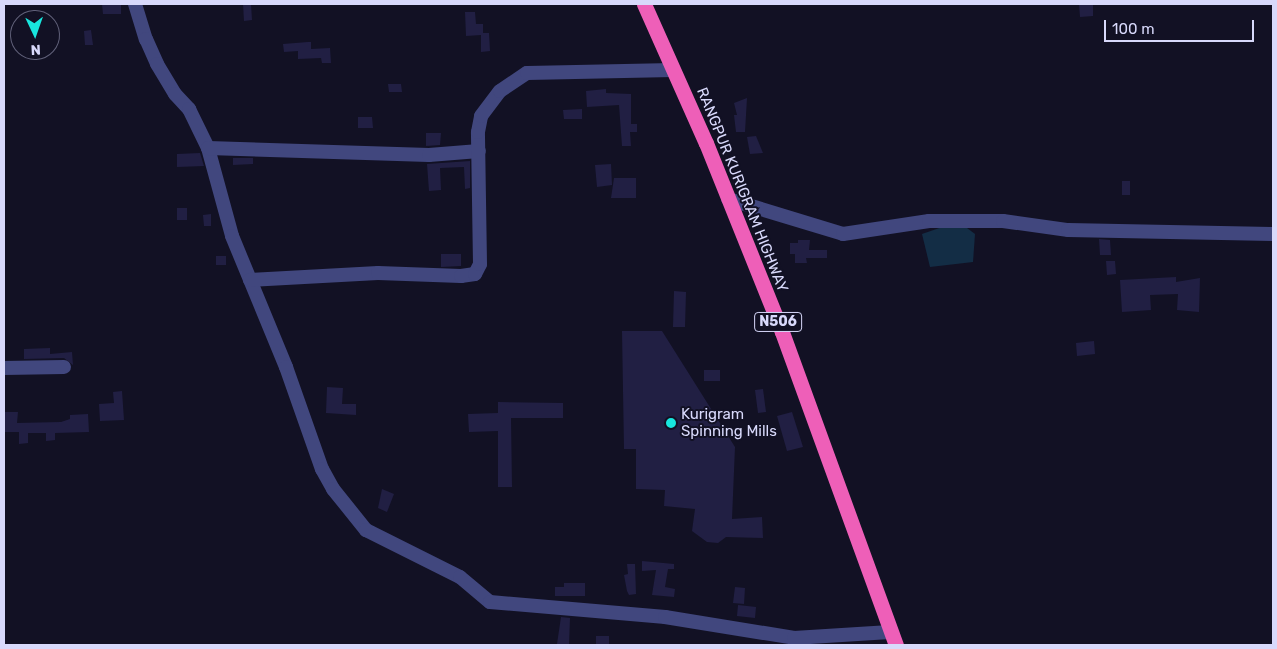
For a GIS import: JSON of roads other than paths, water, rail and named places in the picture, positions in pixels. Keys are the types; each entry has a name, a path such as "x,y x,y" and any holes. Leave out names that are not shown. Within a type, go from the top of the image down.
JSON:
{"highway":[{"name":"RANGPUR KURIGRAM HIGHWAY","path":"644,4 728,199 820,431 893,639"}],"street":[{"path":"135,4 146,40 157,64 175,94 190,109 208,148 232,236 286,367 322,469 333,489 366,530 460,577 490,602 666,617 794,638 893,639"},
{"path":"250,280 378,274 475,274 480,264 479,151 481,116 500,91 527,74 673,70"},
{"path":"208,148 429,154 479,151"},
{"path":"728,199 843,234 929,221 1003,221 1068,230 1273,234"},
{"path":"4,368 64,368"}],"water":[{"path":"948,225 967,228 975,234 973,262 930,267 922,234"}],"place":[{"name":"Kurigram Spinning Mills","path":"671,423"}]}
